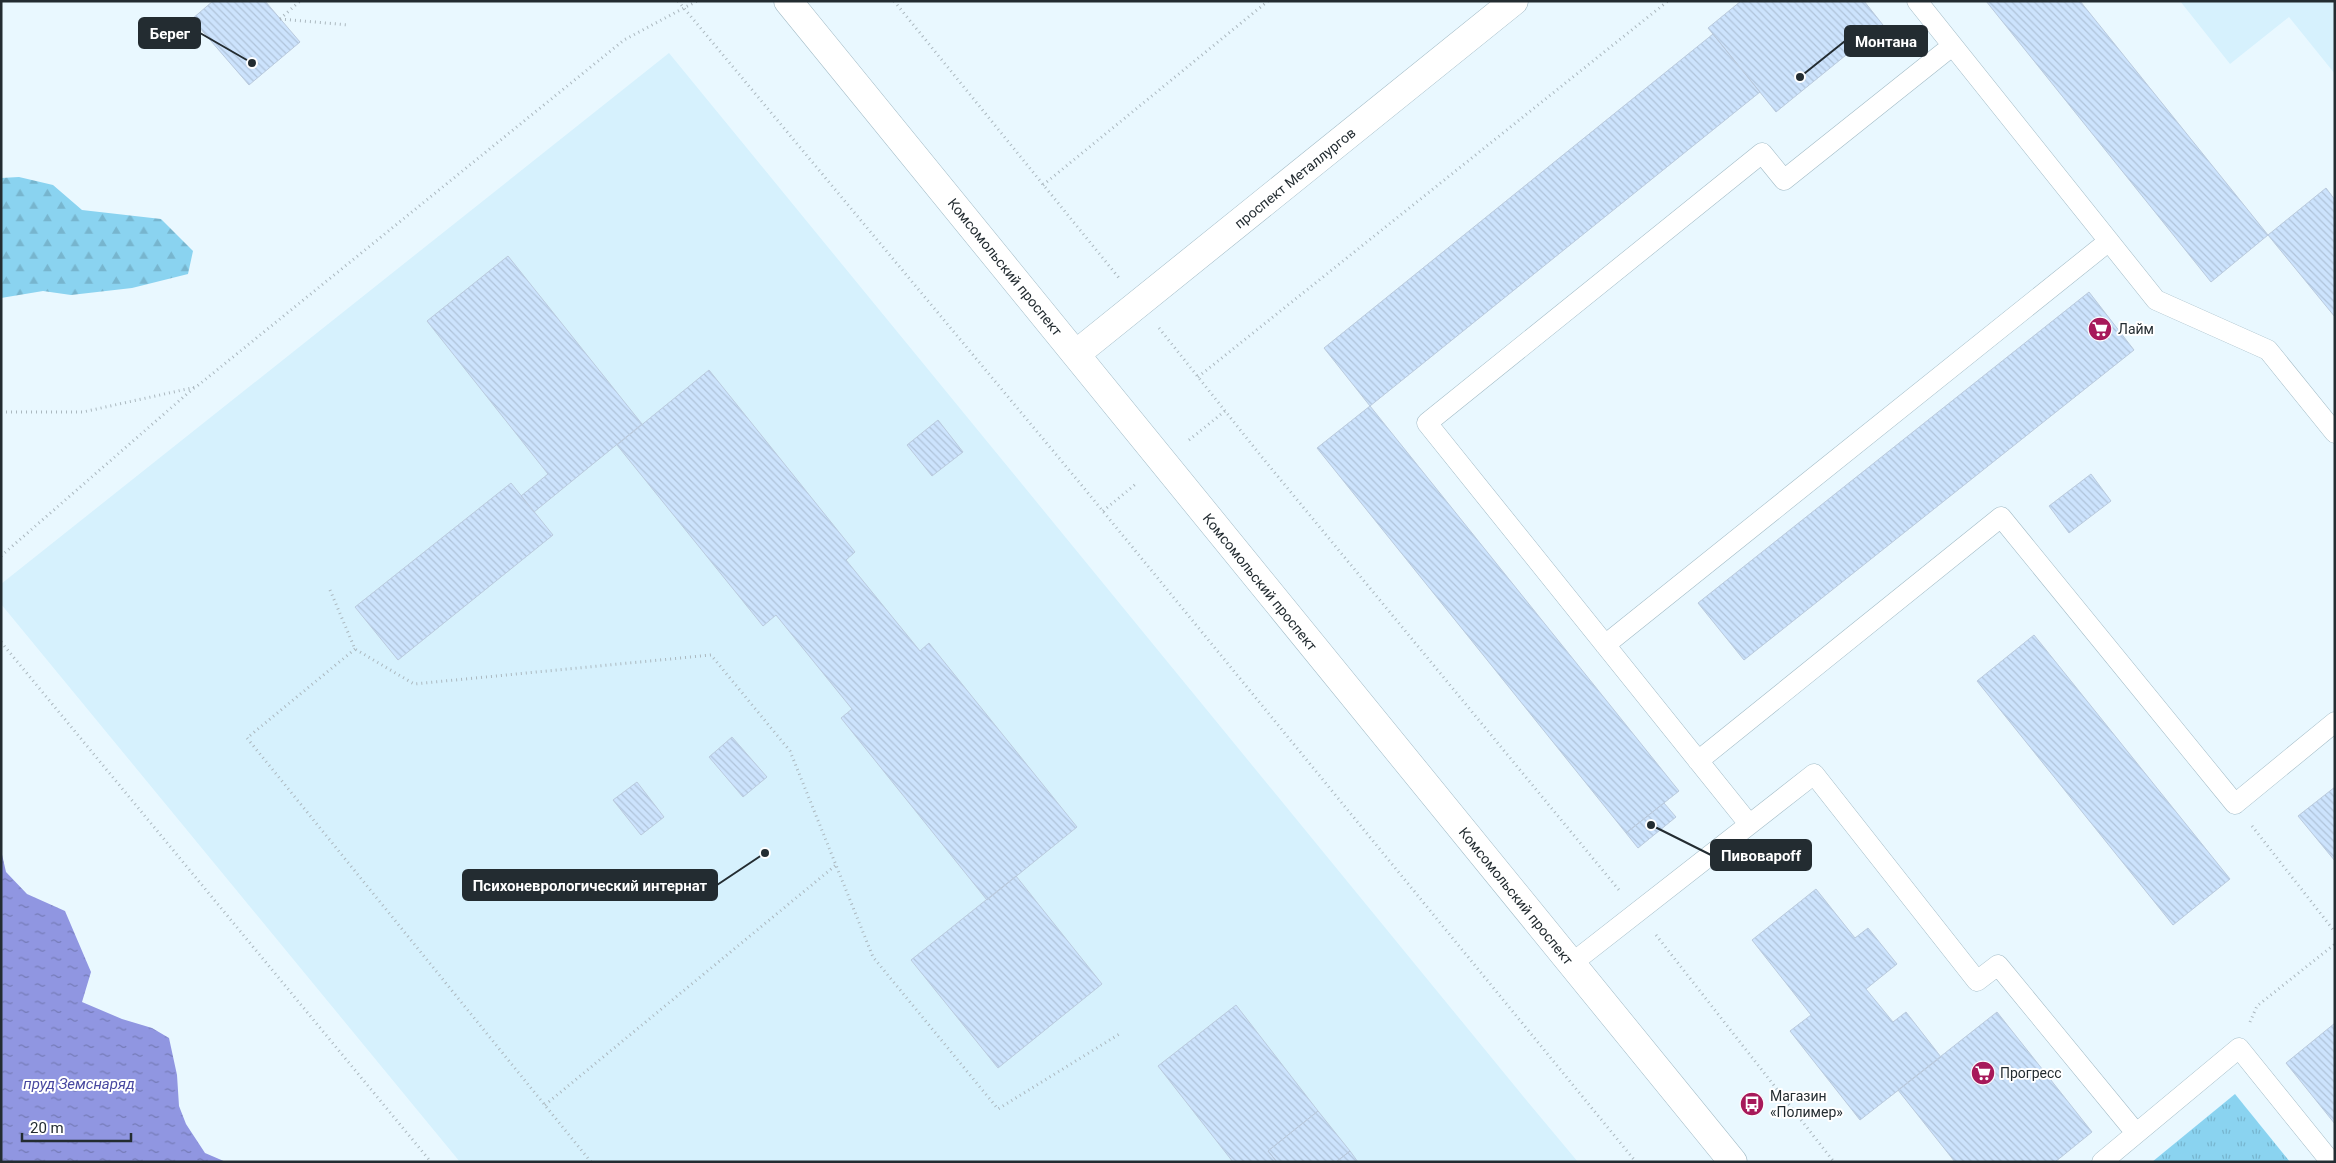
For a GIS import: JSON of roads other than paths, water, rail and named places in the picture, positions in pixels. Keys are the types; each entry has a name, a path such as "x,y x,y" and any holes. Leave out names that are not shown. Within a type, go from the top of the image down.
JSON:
{"street":[{"name":"Комсомольский проспект","path":"788,1 1732,1162"},
{"name":"проспект Металлургов","path":"1076,354 1514,1"}],"lane":[{"path":"1916,1 2156,300 2268,350 2335,433"},
{"path":"1749,824 1427,422 1762,153 1784,180 1952,46"},
{"path":"1605,645 2109,241"},
{"path":"1698,761 2001,518 2235,804 2335,722"},
{"path":"1571,964 1814,774 1977,981 1998,965 2136,1133"},
{"path":"2102,1162 2239,1048 2331,1162"}],"water":[{"name":"пруд Земснаряд","path":"1,850 6,872 27,894 65,911 91,972 82,1002 122,1019 152,1028 169,1038 177,1075 179,1106 186,1124 205,1153 226,1162 1,1162"}],"place":[{"name":"Берег","path":"252,63"},
{"name":"Монтана","path":"1800,77"},
{"name":"Лайм","path":"2100,329"},
{"name":"Пивовароff","path":"1651,825"},
{"name":"Психоневрологический интернат","path":"765,853"},
{"name":"Прогресс","path":"1983,1073"},
{"name":"Магазин «Полимер»","path":"1752,1104"}]}
